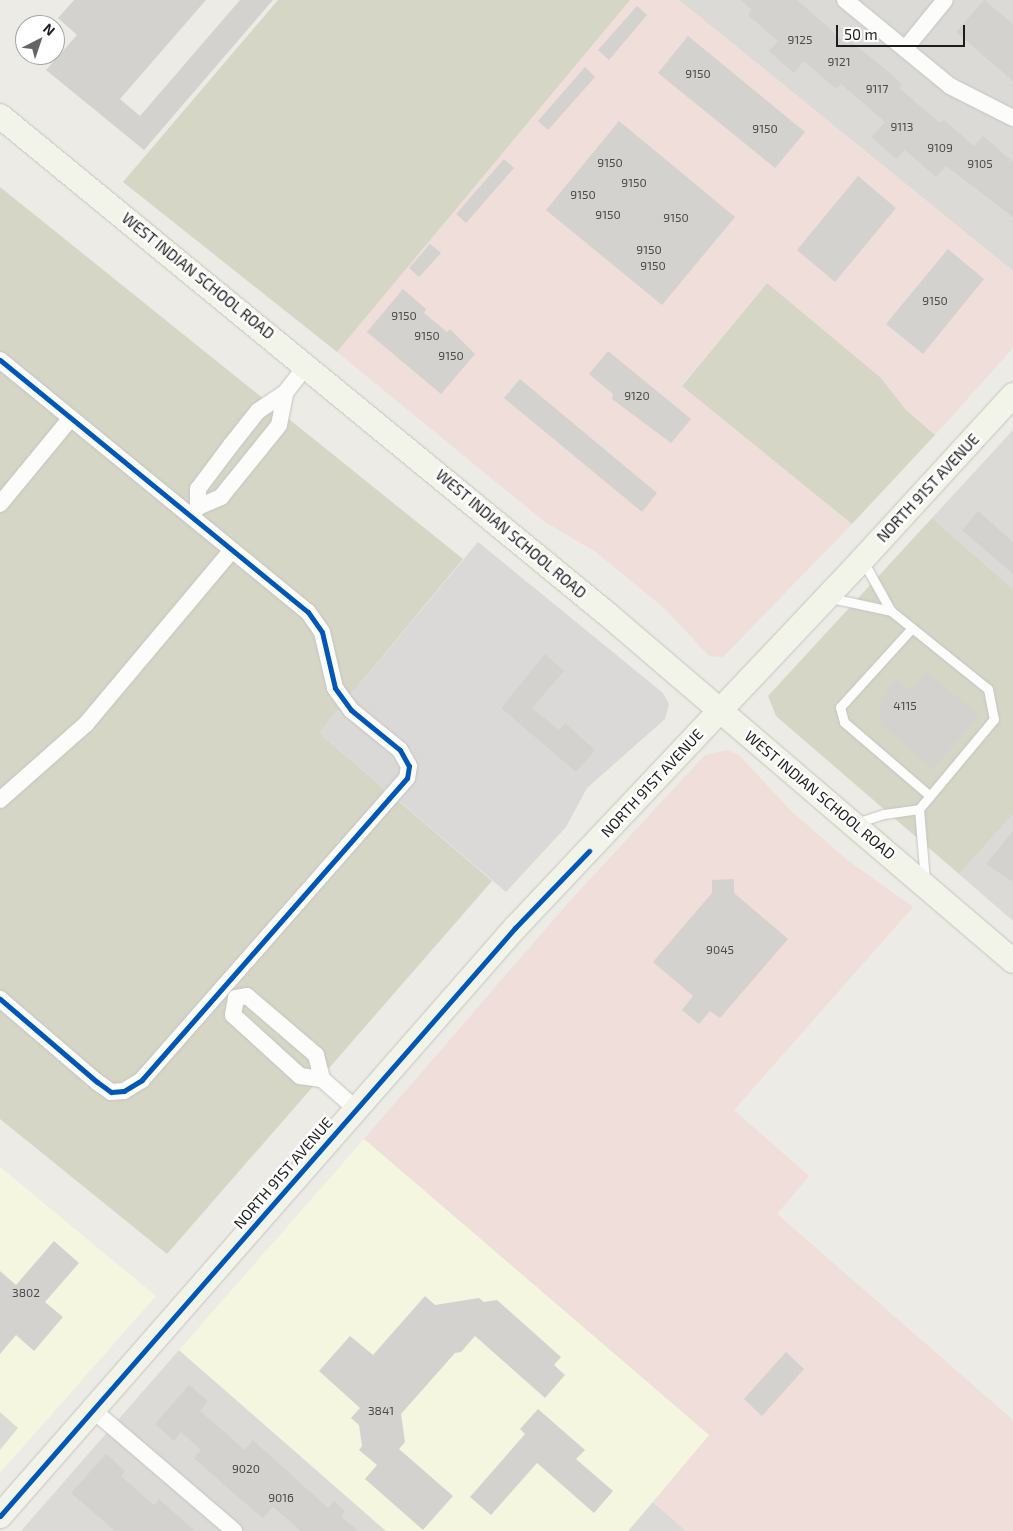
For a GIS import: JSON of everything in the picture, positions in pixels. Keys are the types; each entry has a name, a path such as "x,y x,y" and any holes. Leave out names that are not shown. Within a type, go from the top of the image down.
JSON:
{"main road":[{"name":"WEST INDIAN SCHOOL ROAD","path":"0,116 307,365 720,710 1013,961"},
{"name":"NORTH 91ST AVENUE","path":"0,1516 515,928 862,560 1013,395"}],"street":[{"path":"845,0 950,86 1013,118"},
{"path":"905,49 945,0"},
{"path":"0,360 70,419 194,512 231,550 308,612 322,632 335,688 351,710 400,750 409,766 407,778 223,985 142,1080 124,1091 111,1092 0,999"},
{"path":"194,512 198,489 231,445 258,411 285,393 307,365"},
{"path":"194,512 221,497 279,425 285,393"},
{"path":"0,504 70,419"},
{"path":"231,445 251,460"},
{"path":"0,800 86,724 231,550"},
{"path":"223,985 236,998"},
{"path":"236,998 248,996 316,1055 322,1079"},
{"path":"236,998 233,1015 300,1076 322,1079 356,1109"},
{"path":"93,1410 234,1531"}],"lane":[{"path":"853,824 884,814 919,809 994,719 988,689 891,611 862,560"},
{"path":"827,597 891,611"},
{"path":"912,628 840,706 844,722 930,796"},
{"path":"919,809 925,884"}],"shaded area":[{"path":"278,0 630,0 337,352 123,182"},
{"path":"630,0 679,0 1013,271 1013,348 935,435 906,410 881,378 767,283 682,385 852,524 723,657 709,656 665,609 596,552 545,522 337,352"},
{"path":"679,0 1013,0 1013,271"},
{"path":"0,187 463,559 319,733 492,881 167,1254 0,1119"},
{"path":"767,283 881,378 906,410 935,435 852,524 682,386"},
{"path":"1013,430 1013,589 932,518"},
{"path":"932,518 1013,589 1013,814 959,874 776,716 768,696"},
{"path":"478,542 663,693 669,704 665,719 587,788 566,827 506,892 319,733"},
{"path":"727,750 739,755 791,811 846,859 913,907 734,1110 809,1176 777,1214 1013,1420 1013,1531 686,1531 653,1502 709,1435 364,1139 568,903 705,755"},
{"path":"1013,814 1013,921 959,874"},
{"path":"364,1139 709,1435 628,1531 386,1531 179,1350"},
{"path":"0,1167 156,1296 0,1473"},
{"path":"179,1350 386,1531 21,1531"},
{"path":"0,1412 18,1428 0,1450"},
{"path":"653,1502 686,1531 628,1531"}],"building":[{"path":"74,0 206,0 120,99 140,116 240,0 273,0 144,150 46,70 50,65 65,65 65,49 77,35 65,24 65,15 61,15"},
{"path":"741,0 797,0 847,44 850,41 879,64 902,84 899,88 940,123 944,120 974,146 983,136 1013,162 1013,217 946,166 936,177 905,150 896,159 871,137 885,122 841,84 836,89 804,61 794,73 769,51 778,41 748,15 752,10"},
{"path":"984,0 1013,24 1013,81 956,32"},
{"path":"637,6 647,15 609,60 598,50"},
{"path":"688,36 805,132 775,168 658,73"},
{"path":"585,67 595,77 548,130 538,121"},
{"path":"619,121 735,217 662,305 546,210"},
{"path":"504,159 514,168 466,223 456,214"},
{"path":"858,176 896,208 835,282 797,250"},
{"path":"430,244 441,253 419,277 409,268"},
{"path":"948,249 984,279 923,354 886,324"},
{"path":"403,289 426,309 424,313 447,332 450,329 475,354 441,394 367,332"},
{"path":"608,351 691,419 671,443 612,399 613,394 589,374"},
{"path":"520,379 657,493 642,512 504,398"},
{"path":"978,511 1013,542 1013,574 962,530"},
{"path":"545,654 564,671 532,708 559,730 565,723 595,750 576,772 501,708"},
{"path":"927,671 979,716 933,769 881,724 879,703 897,679 910,691"},
{"path":"1013,831 1013,882 986,864"},
{"path":"734,879 734,893 788,939 720,1018 710,1011 699,1024 682,1010 693,996 653,962 712,893 712,880"},
{"path":"54,1241 79,1263 45,1302 63,1317 34,1351 16,1335 0,1354 0,1271 16,1285"},
{"path":"425,1296 435,1305 479,1298 484,1302 497,1300 561,1357 554,1365 565,1375 545,1398 475,1336 461,1352 455,1353 401,1414 405,1442 399,1449 453,1496 423,1530 365,1479 377,1465 359,1450 362,1446 359,1425 351,1418 360,1408 319,1371 350,1336 373,1355"},
{"path":"786,1352 804,1369 762,1416 744,1399"},
{"path":"189,1385 208,1401 200,1411 245,1450 253,1440 328,1508 334,1501 345,1511 341,1516 358,1531 301,1531 273,1507 263,1518 238,1497 194,1458 201,1450 181,1432 174,1441 155,1424"},
{"path":"538,1409 585,1450 576,1459 613,1491 594,1513 537,1463 491,1515 470,1497 525,1434 520,1429"},
{"path":"106,1454 125,1471 121,1476 154,1505 159,1499 195,1531 115,1531 71,1493"}],"cycle path":[{"path":"0,360 308,612 322,632 335,688 351,710 400,750 409,766 407,778 142,1080 124,1091 111,1092 97,1082 0,999"},
{"path":"0,1516 515,928 589,851"}]}
